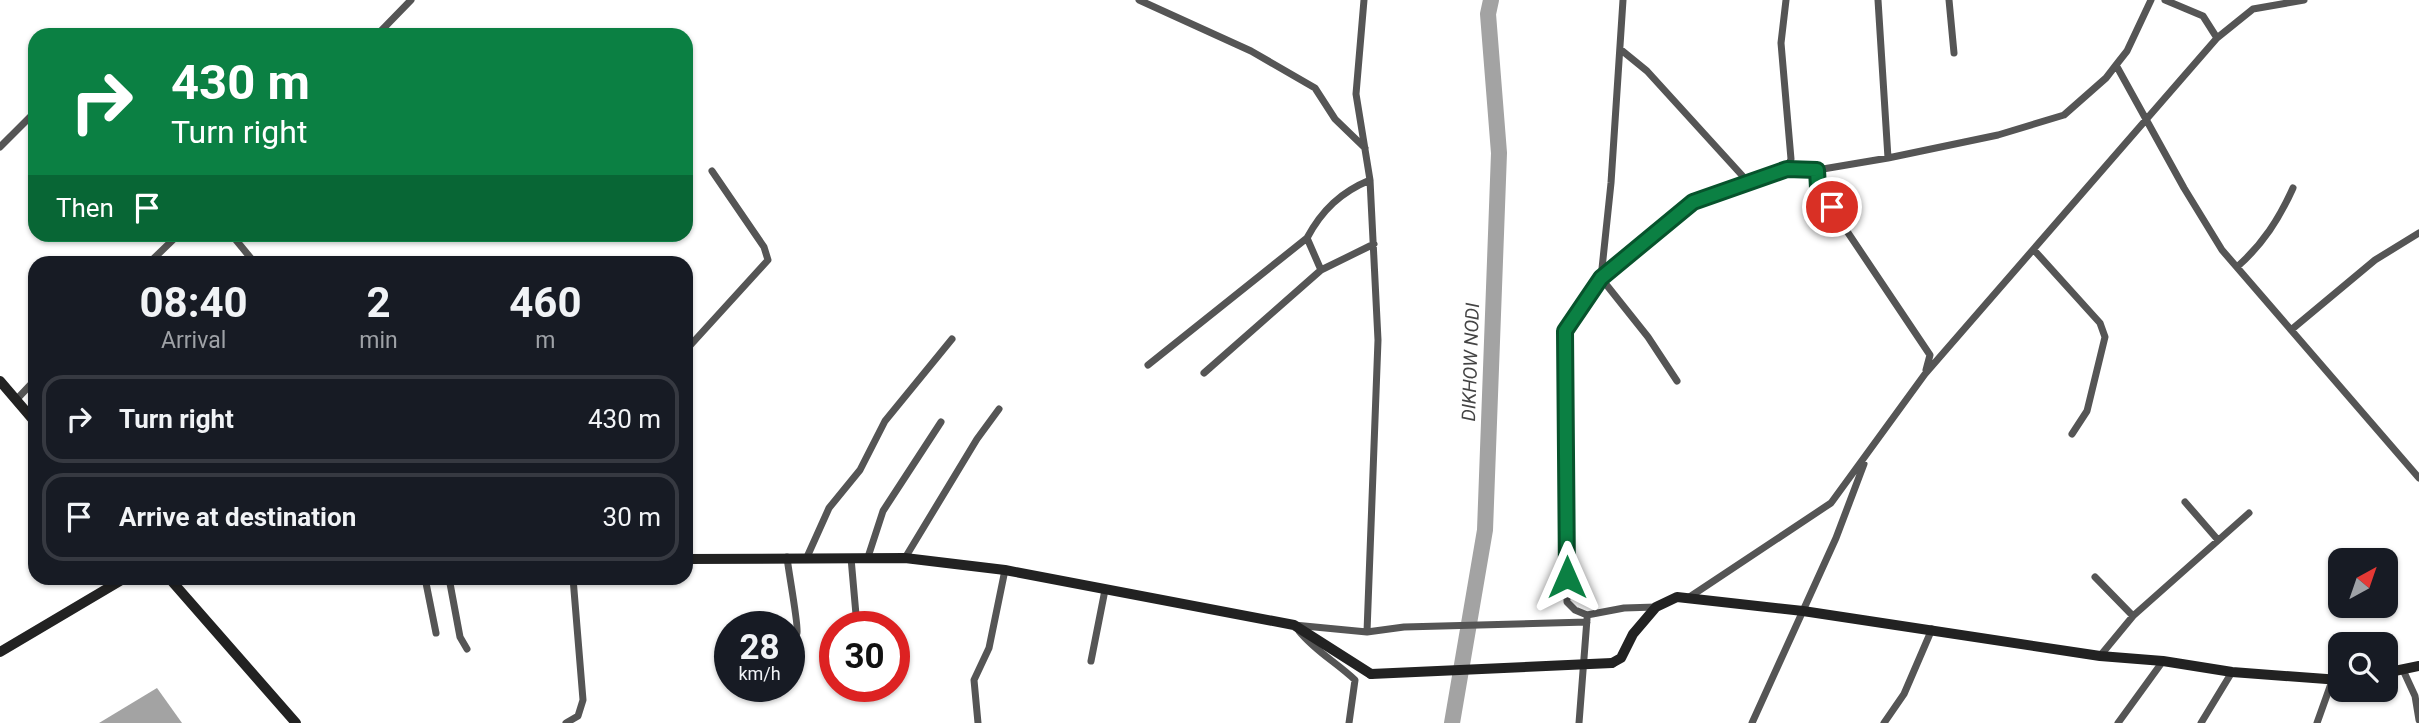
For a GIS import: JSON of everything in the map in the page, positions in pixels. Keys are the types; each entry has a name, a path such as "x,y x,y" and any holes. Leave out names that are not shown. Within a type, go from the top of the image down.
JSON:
{"main road":[{"path":"0,381 28,414"},
{"path":"693,559 905,558 1005,570 1294,625 1371,674 1612,663 1621,658 1633,634 1656,607 1677,597 1803,611 2100,656 2163,661 2232,672 2328,679"},
{"path":"0,652 113,585"},
{"path":"175,585 296,723"},
{"path":"2398,671 2419,666"}],"street":[{"path":"384,28 411,0"},
{"path":"1139,0 1251,51 1315,88 1335,119 1365,148"},
{"path":"1364,0 1356,94 1370,180 1378,340 1367,632"},
{"path":"1623,0 1601,278 1648,337 1677,381"},
{"path":"1786,0 1781,43 1791,159 1787,169"},
{"path":"1878,0 1888,158"},
{"path":"1949,0 1954,53"},
{"path":"1587,619 1567,601 1565,331 1601,278 1693,202 1787,169 1817,170 1888,158 1998,135 2063,115 2106,78 2127,51 2151,0"},
{"path":"2165,0 2203,16 2217,38"},
{"path":"1687,598 1831,503 1925,374 2217,38 2253,9 2304,0"},
{"path":"1620,49 1647,71 1749,183"},
{"path":"2116,65 2184,188 2222,250 2419,478"},
{"path":"0,147 28,119"},
{"path":"1817,170 1818,188 1930,355 1925,374"},
{"path":"693,342 768,260 764,247 712,171"},
{"path":"1148,365 1307,238 1320,215 1351,188 1370,180"},
{"path":"2237,267 2255,250 2280,217 2293,188"},
{"path":"2291,330 2375,260 2419,233"},
{"path":"1307,238 1321,270"},
{"path":"156,256 170,242"},
{"path":"238,242 249,256"},
{"path":"1204,373 1321,270 1374,244"},
{"path":"2034,250 2100,323 2105,337 2087,411 2072,435"},
{"path":"807,557 829,508 860,470 885,421 952,339"},
{"path":"16,400 28,387"},
{"path":"905,558 977,439 999,410"},
{"path":"868,557 883,511 941,422"},
{"path":"1752,723 1836,538 1867,457"},
{"path":"2185,502 2218,540"},
{"path":"2100,656 2133,616 2249,513"},
{"path":"787,557 794,611"},
{"path":"850,558 855,577 856,611"},
{"path":"978,723 974,680 989,648 1005,570"},
{"path":"2095,577 2133,616"},
{"path":"426,585 436,633"},
{"path":"450,585 460,637 467,649"},
{"path":"566,723 578,716 583,700 574,585"},
{"path":"1091,661 1105,590"},
{"path":"1294,625 1367,632 1404,627 1575,623 1624,608 1656,607"},
{"path":"1579,723 1587,619"},
{"path":"1294,625 1312,648 1339,665 1355,680 1349,723"},
{"path":"1885,723 1904,694 1932,629"},
{"path":"2118,723 2163,661"},
{"path":"2403,670 2415,696 2419,720"},
{"path":"2201,723 2232,672"},
{"path":"2318,723 2328,699"}],"shaded area":[{"path":"157,688 182,723 99,723"}],"waterway":[{"name":"DIKHOW NODI","path":"1452,723 1485,530 1499,153 1488,14 1491,0"}],"route":[{"path":"1567,577 1568,430 1565,331 1601,278 1693,202 1787,169 1817,170 1818,188 1832,207"}]}
